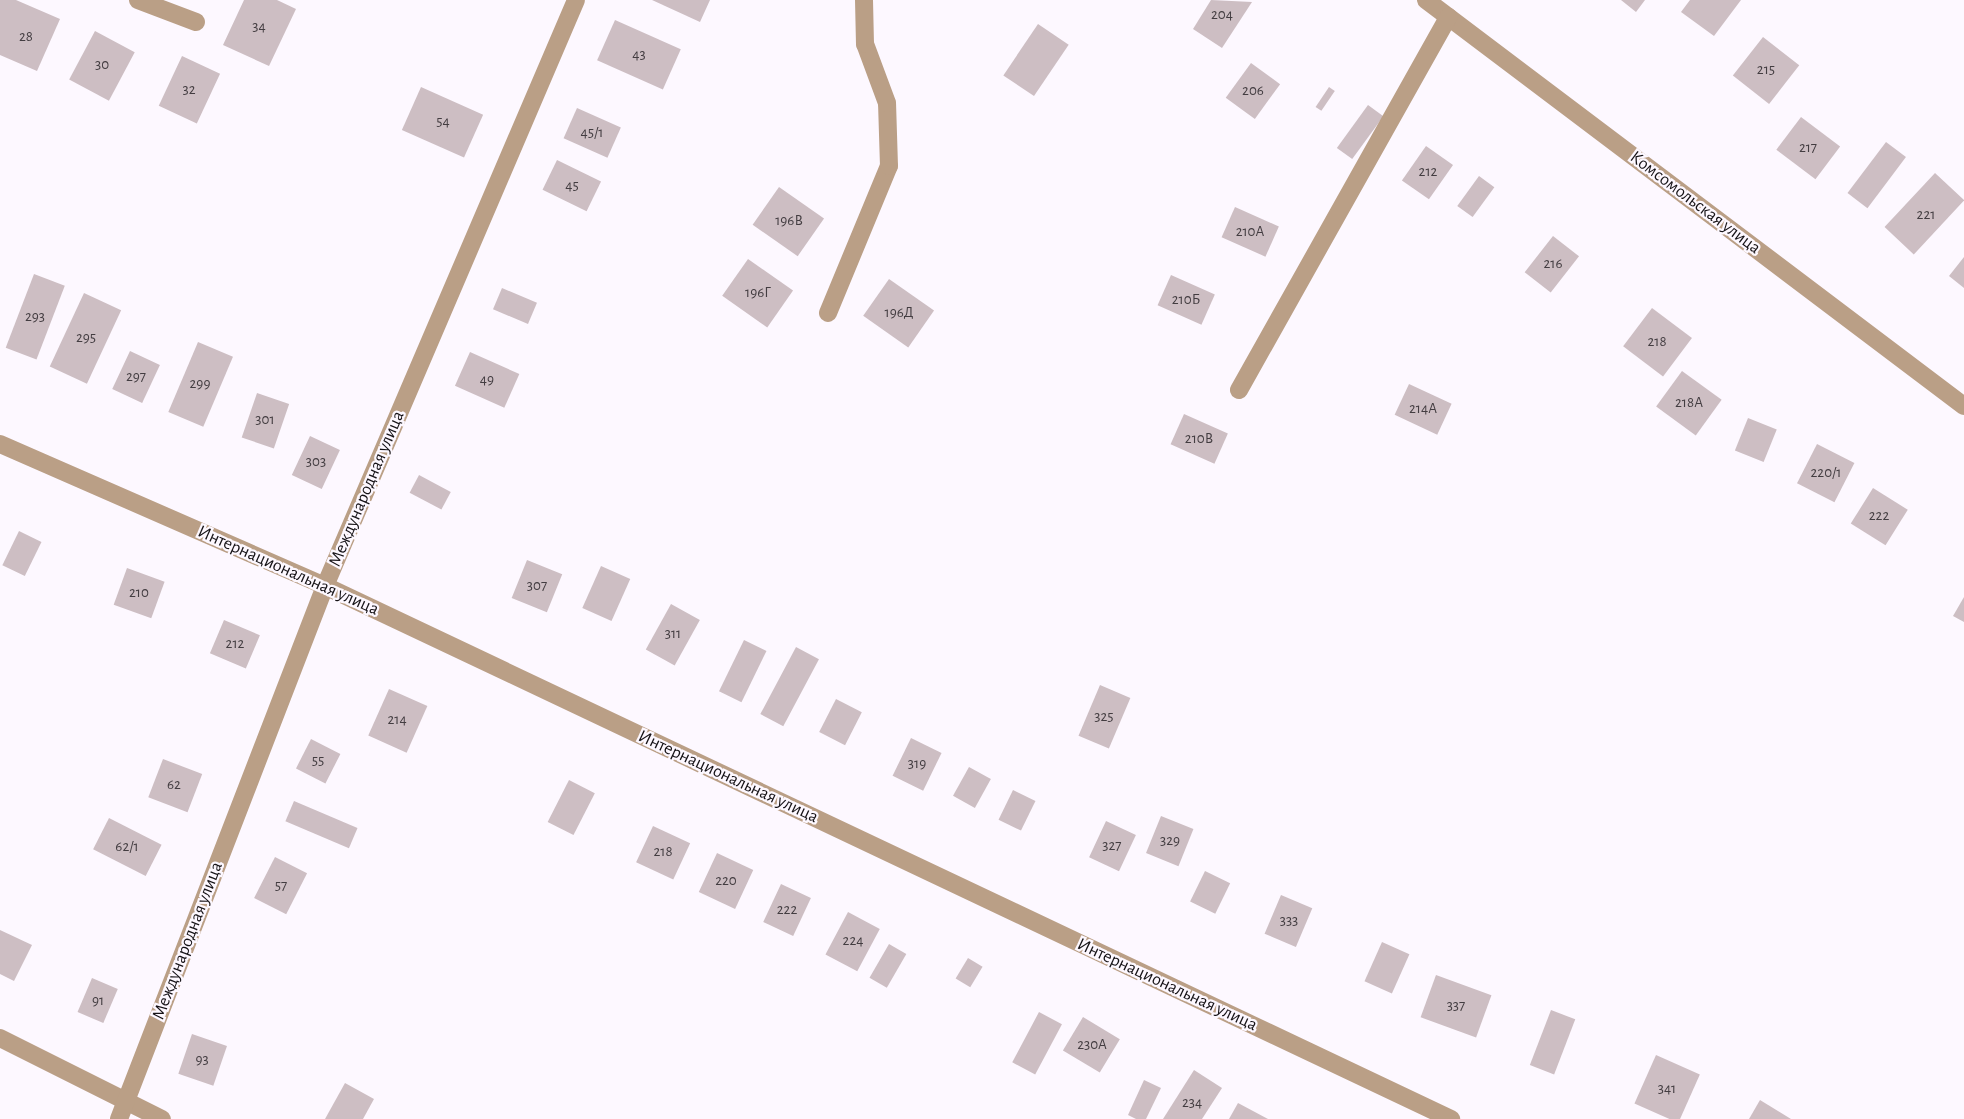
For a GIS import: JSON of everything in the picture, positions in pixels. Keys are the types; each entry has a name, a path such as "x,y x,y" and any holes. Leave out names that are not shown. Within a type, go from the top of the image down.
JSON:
{"street":[{"path":"138,0 196,22"},
{"name":"Международная улица","path":"119,1119 325,586 576,0"},
{"path":"828,313 889,166 887,103 865,44 864,0"},
{"name":"Комсомольская улица","path":"1426,0 1964,406"},
{"path":"1239,390 1448,17"},
{"name":"Интернациональная улица","path":"0,444 325,586 1451,1119"},
{"path":"0,1038 162,1119"}],"building":[{"path":"0,0 16,0 60,19 37,71 0,55"},
{"path":"244,0 277,0 296,9 269,66 223,45"},
{"path":"652,0 710,0 700,22"},
{"path":"1211,0 1252,2 1222,48 1193,29"},
{"path":"1621,0 1645,0 1636,12"},
{"path":"1690,0 1741,0 1714,36 1681,12"},
{"path":"615,20 681,49 663,89 597,60"},
{"path":"1038,24 1069,45 1034,96 1003,75"},
{"path":"95,31 135,52 109,101 69,80"},
{"path":"1763,37 1799,65 1769,104 1733,76"},
{"path":"182,56 220,74 197,124 159,106"},
{"path":"1251,63 1280,84 1255,119 1226,98"},
{"path":"421,87 483,115 464,158 402,130"},
{"path":"1329,87 1335,91 1321,111 1316,107"},
{"path":"1368,105 1383,116 1352,159 1337,148"},
{"path":"577,108 621,128 607,158 564,138"},
{"path":"1801,117 1840,146 1815,179 1776,150"},
{"path":"1886,142 1906,157 1867,208 1847,193"},
{"path":"1426,146 1453,165 1429,199 1402,180"},
{"path":"557,160 601,181 587,211 543,190"},
{"path":"1935,173 1964,201 1914,254 1885,227"},
{"path":"1479,176 1494,187 1473,217 1457,206"},
{"path":"779,187 824,219 798,256 753,225"},
{"path":"1235,207 1279,227 1265,257 1222,237"},
{"path":"1553,236 1579,256 1551,293 1525,272"},
{"path":"1964,257 1964,288 1949,276"},
{"path":"748,259 793,291 767,327 722,296"},
{"path":"34,274 65,286 36,360 6,348"},
{"path":"1171,275 1215,295 1201,325 1158,305"},
{"path":"889,279 934,311 908,347 863,316"},
{"path":"502,288 537,303 528,324 493,309"},
{"path":"84,293 121,310 87,384 50,366"},
{"path":"1652,308 1692,338 1663,376 1623,346"},
{"path":"198,342 233,357 203,427 168,412"},
{"path":"130,351 160,365 142,403 112,389"},
{"path":"470,352 519,374 504,408 455,386"},
{"path":"1682,371 1722,400 1696,435 1656,407"},
{"path":"1409,384 1452,404 1437,435 1395,415"},
{"path":"257,393 289,404 274,449 242,437"},
{"path":"1184,414 1228,434 1214,464 1171,444"},
{"path":"1748,418 1777,430 1764,462 1735,450"},
{"path":"310,436 340,450 322,489 292,475"},
{"path":"1817,444 1854,463 1834,502 1797,483"},
{"path":"419,475 451,492 441,510 410,493"},
{"path":"1873,488 1908,510 1886,545 1851,524"},
{"path":"19,531 41,542 25,576 2,565"},
{"path":"527,560 562,574 547,612 512,598"},
{"path":"601,566 630,579 612,621 582,608"},
{"path":"127,568 165,582 151,618 114,605"},
{"path":"1964,597 1964,622 1953,616"},
{"path":"671,604 700,620 675,665 646,649"},
{"path":"224,620 260,635 246,668 210,653"},
{"path":"744,640 766,651 741,702 719,691"},
{"path":"796,647 819,659 783,726 760,714"},
{"path":"1100,685 1130,698 1109,749 1079,736"},
{"path":"389,689 427,706 407,753 368,736"},
{"path":"836,699 862,712 845,745 819,732"},
{"path":"911,738 942,753 923,791 893,776"},
{"path":"311,739 340,754 325,783 296,768"},
{"path":"163,759 202,774 188,812 148,797"},
{"path":"969,767 991,779 975,808 953,796"},
{"path":"569,780 595,793 574,835 548,822"},
{"path":"1013,790 1035,801 1021,831 999,820"},
{"path":"294,801 358,828 349,848 285,821"},
{"path":"1161,816 1193,829 1178,866 1146,853"},
{"path":"109,818 162,845 146,876 93,849"},
{"path":"1106,821 1136,835 1119,871 1089,857"},
{"path":"653,826 690,843 673,880 636,862"},
{"path":"717,853 753,870 735,909 699,892"},
{"path":"275,857 307,873 286,914 254,898"},
{"path":"1205,871 1230,883 1215,914 1190,902"},
{"path":"781,884 811,898 793,936 763,922"},
{"path":"1281,895 1312,908 1296,947 1265,934"},
{"path":"848,912 880,929 857,971 825,954"},
{"path":"0,930 32,945 14,981 0,974"},
{"path":"1382,942 1409,954 1392,993 1365,981"},
{"path":"889,944 906,954 887,988 870,978"},
{"path":"968,958 983,967 970,987 956,979"},
{"path":"1436,975 1491,995 1476,1037 1421,1017"},
{"path":"92,978 118,989 103,1023 78,1012"},
{"path":"1551,1010 1575,1019 1554,1074 1530,1065"},
{"path":"1039,1012 1062,1024 1035,1075 1012,1062"},
{"path":"1083,1017 1120,1039 1100,1073 1063,1050"},
{"path":"192,1034 227,1046 213,1086 178,1074"},
{"path":"1656,1055 1700,1075 1680,1119 1669,1119 1634,1103"},
{"path":"1194,1070 1222,1088 1202,1119 1163,1119"},
{"path":"1144,1080 1161,1088 1146,1119 1136,1119 1128,1115"},
{"path":"345,1083 374,1099 363,1119 325,1119"},
{"path":"1760,1100 1791,1119 1749,1119"},
{"path":"1238,1103 1268,1119 1229,1119"}]}
